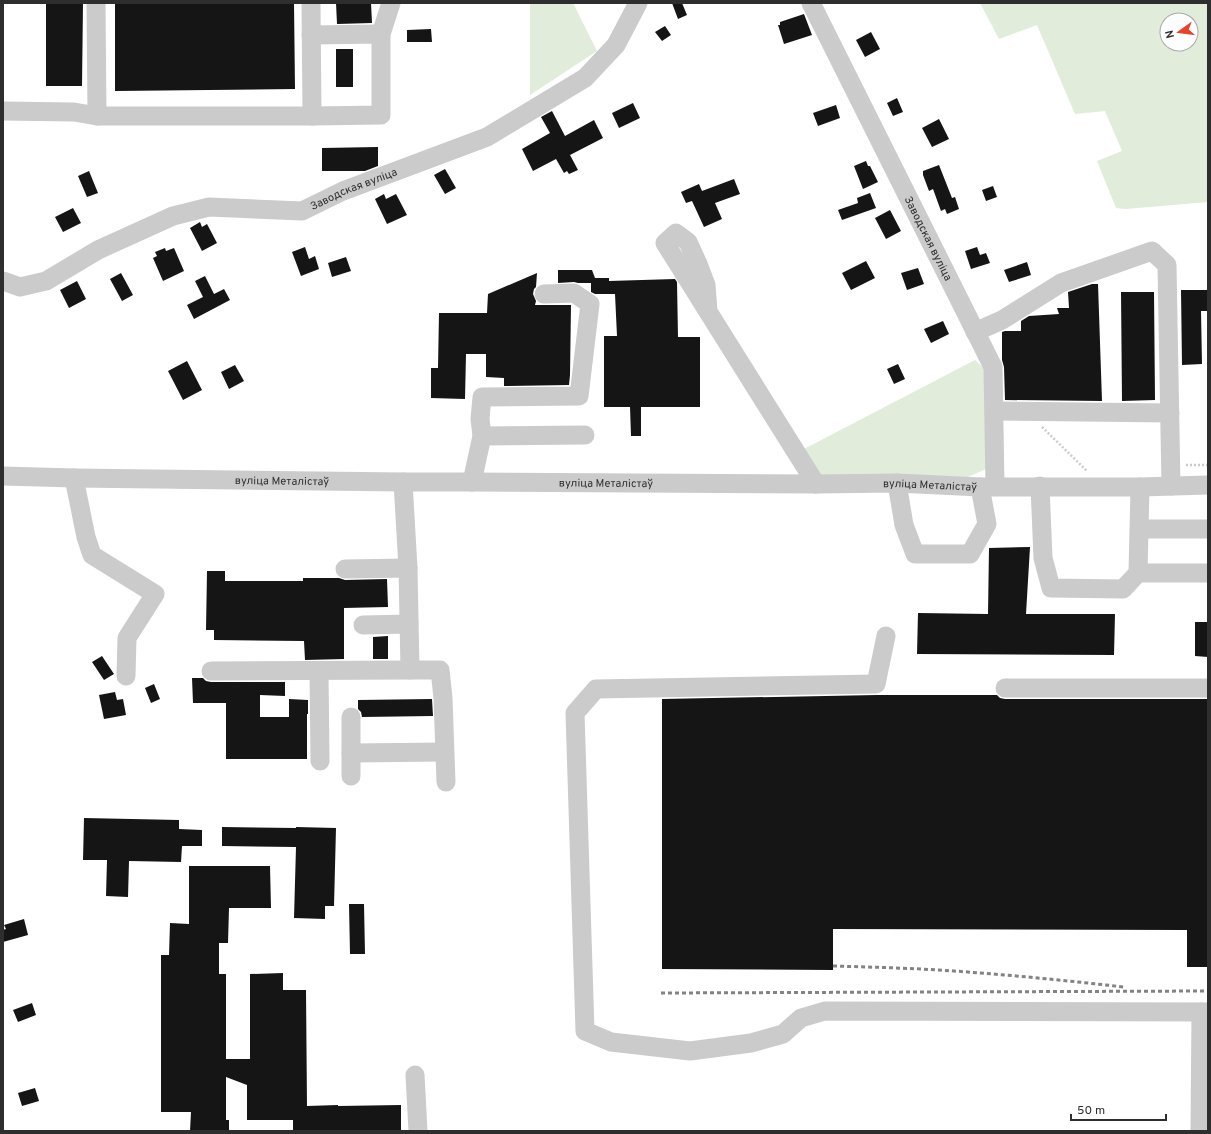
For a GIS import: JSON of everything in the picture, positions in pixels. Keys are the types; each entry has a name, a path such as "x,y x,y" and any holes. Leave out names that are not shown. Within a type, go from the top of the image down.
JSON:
{"street":[{"path":"96,3 97,116"},
{"path":"311,3 312,116"},
{"path":"3,111 74,112 97,116 381,115 381,34 391,3"},
{"name":"Заводская вуліца","path":"3,281 20,287 46,281 98,250 174,216 209,207 302,211 342,191 487,137 585,78 616,45 638,3"},
{"name":"Заводская вуліца","path":"811,3 993,367 994,411 988,486 987,524 970,554 915,554 904,525 897,483"},
{"path":"311,35 381,34"},
{"path":"975,332 1002,320 1061,283 1152,251 1167,265 1171,486"},
{"path":"472,482 482,436 480,419 482,398 579,396 590,304 574,293 544,294"},
{"path":"708,311 816,484"},
{"path":"994,411 1170,413"},
{"path":"482,436 585,435"},
{"name":"вуліца Металістаў","path":"3,476 403,482 897,483 988,486 1140,487 1208,485"},
{"path":"74,478 86,537 92,555 155,594 127,638 126,676"},
{"path":"403,482 408,568 410,670"},
{"path":"1040,486 1043,558 1051,588 1123,589 1138,573 1140,487"},
{"path":"1140,529 1208,529"},
{"path":"345,569 408,568"},
{"path":"1138,573 1208,573"},
{"path":"363,625 409,624"},
{"path":"886,636 876,684 596,689 575,713 585,1031 611,1042 690,1051 751,1043 770,1038 783,1034 801,1018 825,1011 1205,1012 1200,1131"},
{"path":"319,670 320,761"},
{"path":"211,671 440,670 443,698 446,782"},
{"path":"1005,688 1208,688"},
{"path":"351,718 351,776"},
{"path":"351,753 444,752"},
{"path":"415,1075 418,1131"}],"path":[{"path":"1026,412 1089,473"}],"green space":[{"path":"530,3 573,3 597,51 530,95"},
{"path":"980,3 1208,3 1208,202 1126,209 1116,208 1097,161 1122,151 1105,111 1075,114 1037,25 999,39"},
{"path":"975,360 986,370 988,468 968,477 819,476 802,450"}],"building":[{"path":"46,3 83,3 82,86 46,86"},
{"path":"115,3 294,3 295,89 115,91"},
{"path":"336,3 371,3 372,23 337,24"},
{"path":"672,3 682,3 687,15 678,19"},
{"path":"804,14 812,35 784,44 778,25 780,25 780,22"},
{"path":"665,26 671,35 662,41 655,32"},
{"path":"431,29 432,42 407,42 407,30"},
{"path":"871,32 880,49 865,57 856,40"},
{"path":"336,49 353,49 353,87 336,87"},
{"path":"897,98 903,112 893,116 887,103"},
{"path":"633,103 640,118 619,128 612,113"},
{"path":"836,105 840,118 818,126 813,113"},
{"path":"552,111 565,136 594,120 603,138 570,155 578,170 569,174 567,171 564,173 556,159 533,171 522,149 550,133 541,117"},
{"path":"939,119 949,139 932,147 922,128"},
{"path":"378,147 378,166 365,171 322,171 322,148"},
{"path":"866,161 878,182 863,189 854,166"},
{"path":"939,165 952,198 955,197 959,209 947,214 945,209 941,211 933,189 929,191 923,175 923,171"},
{"path":"445,169 456,188 445,194 434,175"},
{"path":"89,171 98,193 87,197 78,176"},
{"path":"734,179 740,194 715,203 722,219 704,227 692,201 686,203 681,192 699,184 702,191"},
{"path":"993,186 997,197 986,201 982,190"},
{"path":"870,193 876,208 842,220 838,210 858,203 857,198"},
{"path":"384,194 386,199 396,194 407,215 387,224 375,199"},
{"path":"73,208 81,223 63,232 55,217"},
{"path":"890,210 901,231 886,239 875,218"},
{"path":"200,222 202,227 207,224 217,243 202,251 190,228"},
{"path":"305,247 309,259 315,256 319,269 301,276 292,252"},
{"path":"977,247 980,255 986,253 990,263 971,269 965,251"},
{"path":"165,248 166,251 174,248 184,271 163,281 153,258 157,256 155,252"},
{"path":"346,257 351,271 332,277 328,263"},
{"path":"866,261 875,278 851,290 842,273"},
{"path":"1027,262 1031,275 1009,282 1004,270"},
{"path":"918,268 924,284 907,290 901,273"},
{"path":"558,270 592,270 595,278 609,278 609,281 675,279 677,282 678,337 700,337 700,407 641,407 641,436 631,436 630,407 604,407 604,336 617,336 615,294 595,294 591,292 591,283 558,283"},
{"path":"121,273 133,295 122,301 110,279"},
{"path":"537,273 536,287 533,294 536,301 535,305 571,305 569,385 504,386 504,378 486,377 486,354 466,354 465,399 431,398 431,368 438,368 439,313 487,313 488,294"},
{"path":"205,276 214,294 224,289 230,300 194,319 187,305 203,297 195,281"},
{"path":"77,281 86,299 69,308 60,290"},
{"path":"1092,284 1098,284 1102,401 1005,400 1004,367 1002,360 1002,332 1021,331 1021,321 1029,316 1059,314 1057,308 1069,308 1068,292"},
{"path":"1181,290 1208,290 1208,311 1201,311 1202,364 1182,365"},
{"path":"1121,292 1154,292 1155,400 1122,401"},
{"path":"943,321 949,334 931,343 924,329"},
{"path":"187,361 202,390 183,400 168,371"},
{"path":"898,364 905,379 894,384 887,369"},
{"path":"235,365 244,381 229,389 221,372"},
{"path":"1030,547 1026,614 1115,614 1114,655 917,654 918,613 988,614 989,548"},
{"path":"207,571 225,571 225,581 303,581 303,578 339,578 345,580 387,579 388,607 344,608 344,659 305,660 304,641 214,640 214,630 206,630"},
{"path":"1195,622 1208,622 1208,657 1195,656"},
{"path":"388,636 388,659 373,659 373,637"},
{"path":"102,656 114,674 104,680 92,662"},
{"path":"192,678 203,678 206,681 211,682 285,682 285,696 260,695 260,717 289,717 289,699 308,700 307,759 226,759 226,703 193,703"},
{"path":"154,684 160,699 151,703 145,688"},
{"path":"115,692 117,700 123,699 126,715 104,719 99,695"},
{"path":"877,695 997,695 1000,698 1005,699 1208,699 1208,967 1187,967 1187,930 833,929 833,970 662,969 662,699"},
{"path":"432,699 433,716 362,717 361,712 358,709 358,700"},
{"path":"84,818 179,820 179,829 202,830 202,846 182,846 181,862 129,861 128,897 106,896 107,860 83,860"},
{"path":"222,827 336,828 334,906 325,906 325,919 294,918 296,847 222,846"},
{"path":"189,866 270,866 271,908 229,908 228,943 219,943 219,974 226,974 226,1059 250,1059 250,974 283,973 283,990 306,990 307,1106 401,1105 401,1131 293,1131 293,1120 247,1120 247,1085 226,1077 226,1120 229,1120 229,1131 190,1131 191,1112 161,1112 161,955 169,955 170,923 189,924"},
{"path":"349,904 364,904 365,954 350,954"},
{"path":"24,919 28,935 3,942 3,930 6,929 4,925"},
{"path":"32,1003 36,1015 18,1022 13,1010"},
{"path":"35,1088 39,1101 22,1106 18,1093"}],"railway":[{"path":"833,966 913,969 1032,977 1124,987"},
{"path":"661,993 1208,991"}]}
